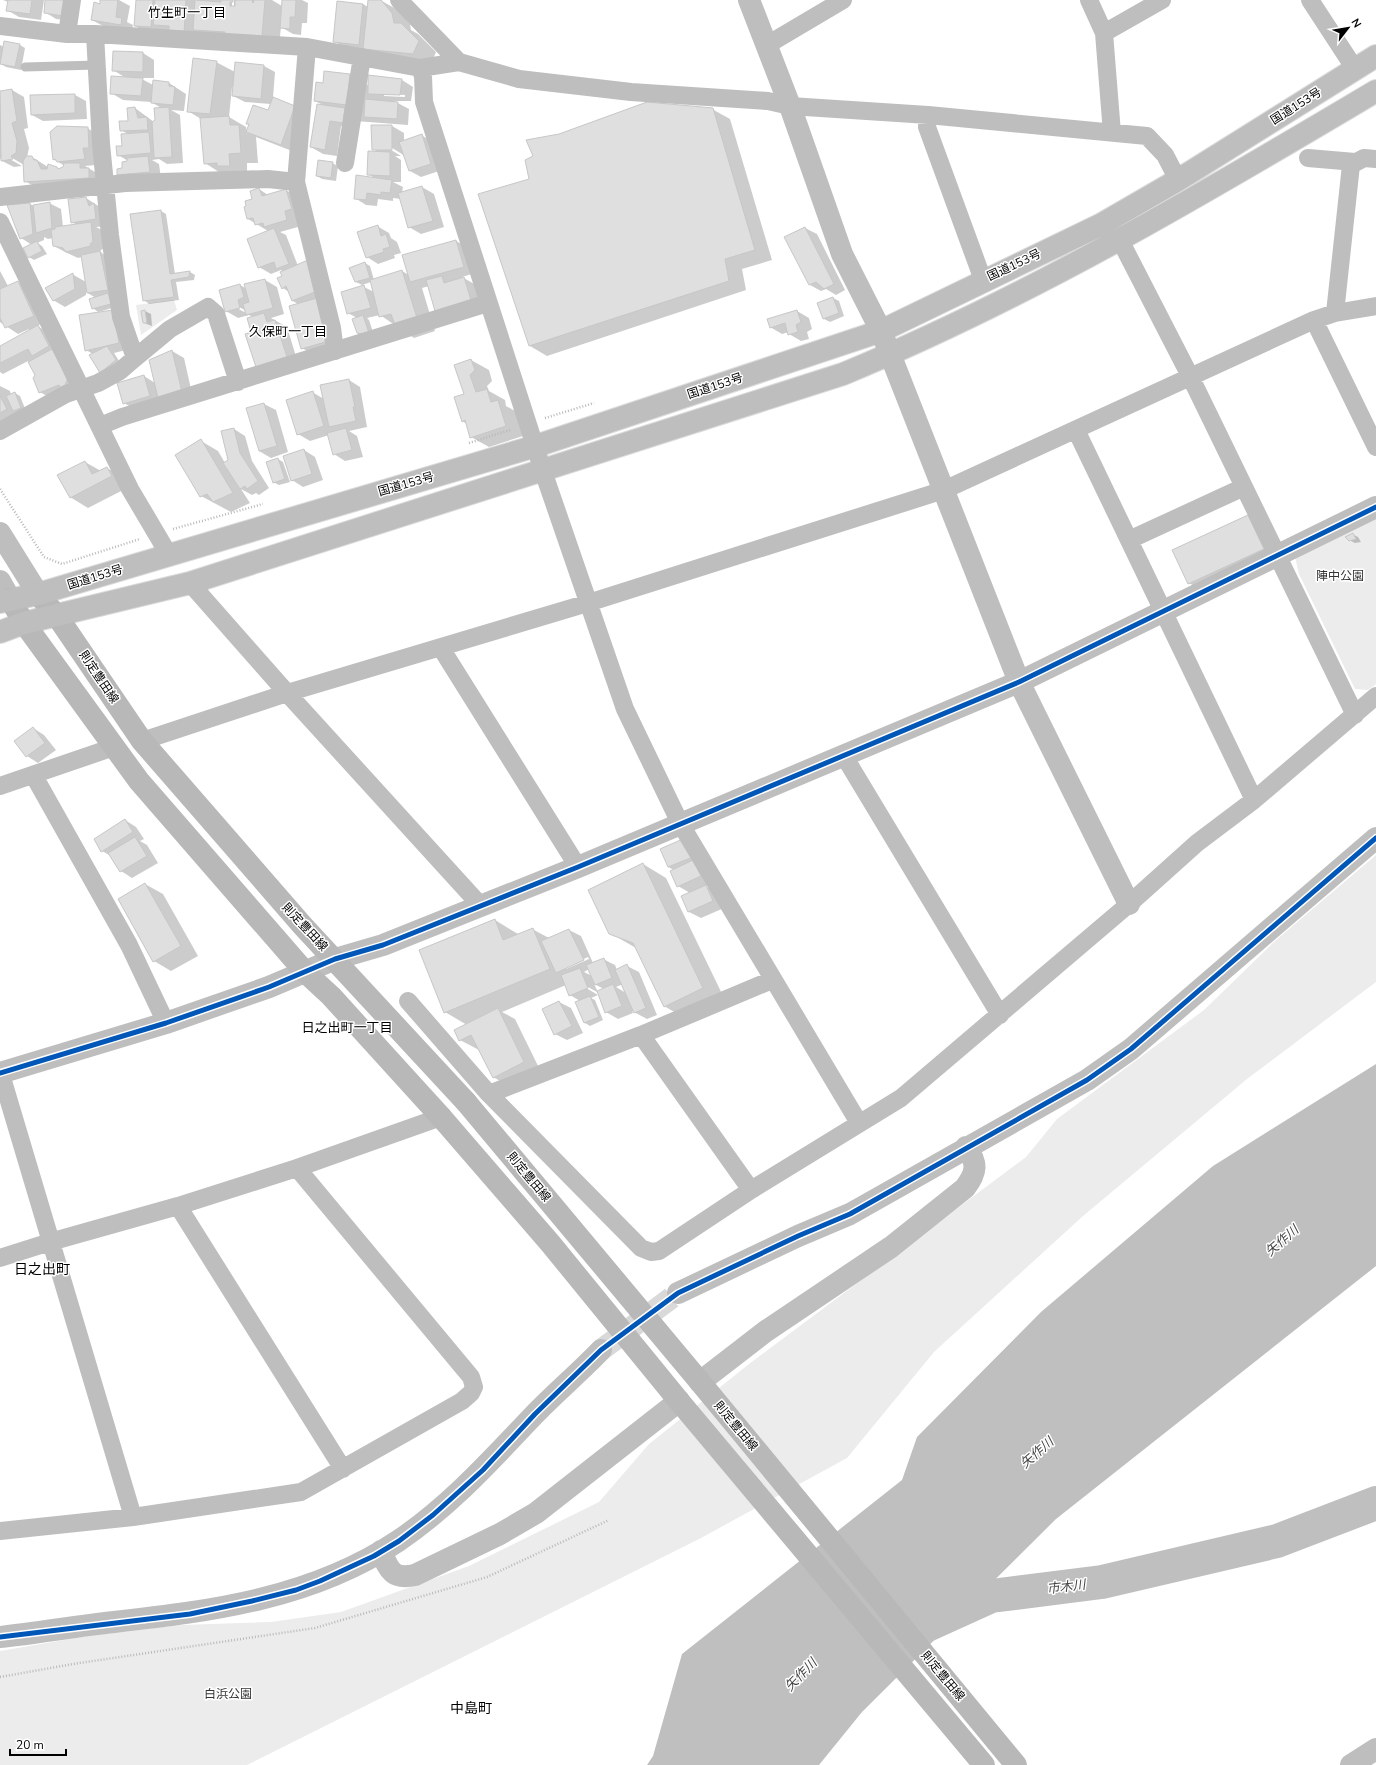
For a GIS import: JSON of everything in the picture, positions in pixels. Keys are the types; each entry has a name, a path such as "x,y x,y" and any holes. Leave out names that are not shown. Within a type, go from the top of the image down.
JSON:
{"main road":[{"path":"749,0 790,106 842,254 881,331 889,355 944,490 1019,682 1129,904"},
{"path":"1355,69 1376,56"},
{"name":"国道153号","path":"0,632 24,623 190,582 843,374 889,355 1120,240 1374,94 1355,69 1178,180 1102,224 983,280 881,331 536,446 38,594 3,594"},
{"path":"0,1072 166,1023 269,987 335,959 383,944 578,867 1019,682 1117,633 1164,613 1376,507"},
{"path":"0,533 38,594"},
{"path":"3,594 139,781 305,972 331,996 441,1117 550,1244 984,1765"},
{"name":"則定豊田線","path":"38,594 57,616 142,741 302,926 335,959 466,1102 700,1382 1016,1765"},
{"path":"678,1292 784,1242 850,1214 966,1147 1087,1080 1131,1049 1376,838"},
{"path":"700,1382 766,1331 891,1247 965,1188 973,1178 975,1167 974,1158 966,1147"},
{"path":"0,1637 190,1614 296,1590 320,1581 381,1551 433,1515 483,1470 535,1414 601,1350"},
{"path":"381,1551 388,1568 394,1574 403,1578 414,1575 500,1534 536,1513 680,1401"},
{"path":"1351,1765 1376,1749"}],"street":[{"path":"67,34 72,0"},
{"path":"399,0 459,62"},
{"path":"767,45 843,0"},
{"path":"1089,0 1104,33 1112,133"},
{"path":"1104,33 1162,0"},
{"path":"1310,0 1355,69"},
{"path":"0,26 67,34 95,34 307,47 420,68 459,62 519,79 631,92 768,101 790,106 928,115 1147,136 1165,155 1178,180"},
{"path":"95,34 101,144 110,235 122,317 134,358"},
{"path":"307,47 296,182 332,328 335,351"},
{"path":"345,163 362,57"},
{"path":"420,68 423,76 424,102 488,303 588,603 626,709 680,823 772,980 859,1123"},
{"path":"928,115 927,127 983,280"},
{"path":"1308,158 1355,162"},
{"path":"1335,313 1351,165 1364,158 1376,159"},
{"path":"0,196 74,190 105,184 268,179 296,182"},
{"path":"0,222 130,488 169,555"},
{"path":"1120,240 1190,376 1355,715"},
{"path":"100,426 122,417 488,303"},
{"path":"142,741 287,693 588,603 944,490 1314,320 1335,313 1376,306"},
{"path":"0,431 66,394 98,383 120,371 170,329 208,307 216,314 238,382"},
{"path":"1314,320 1376,447"},
{"path":"1076,430 1254,800"},
{"path":"1129,540 1244,487"},
{"path":"190,582 287,693 481,906"},
{"path":"441,648 578,867"},
{"path":"408,1001 490,1094 641,1248 651,1252 658,1251 751,1190 901,1098 1129,904 1197,843 1254,800 1376,696"},
{"path":"0,786 34,776 114,747"},
{"path":"844,756 1000,1015"},
{"path":"34,776 129,945 166,1023"},
{"path":"490,1094 641,1035 772,980"},
{"path":"641,1035 751,1190"},
{"path":"0,1072 133,1517"},
{"path":"0,1258 50,1242 178,1206 297,1168 441,1117"},
{"path":"0,1530 133,1517 291,1495 301,1492 343,1469 462,1401 471,1393 474,1387 471,1377 297,1168"},
{"path":"178,1206 343,1469"}],"lane":[{"path":"25,67 97,65"}],"path":[{"path":"462,445 601,401"},
{"path":"0,489 44,557 62,564 156,534 264,504"},
{"path":"0,1677 73,1664 315,1628 487,1577 609,1520"}],"green space":[{"path":"174,300 177,310 141,335 136,305"},
{"name":"陣中公園","path":"1376,519 1376,684 1368,690 1355,689 1299,574 1295,557"},
{"name":"白浜公園","path":"1376,855 1376,982 1247,1079 1083,1216 934,1352 847,1458 701,1538 247,1765 0,1765 0,1651 105,1633 182,1625 271,1622 341,1612 469,1566 599,1502 649,1444 749,1364 1026,1157 1057,1119 1204,1010 1275,941"}],"water":[{"name":"矢作川","path":"1376,1064 1376,1266 1056,1519 862,1712 819,1765 647,1765 653,1756 682,1654 902,1480 917,1437 1041,1312 1213,1166"}],"building":[{"path":"8,0 32,0 30,14 6,11"},
{"path":"45,0 65,0 63,16 44,13"},
{"path":"100,0 118,0 116,17 122,18 121,25 91,20 94,2 100,4"},
{"path":"136,0 153,0 151,27 134,26"},
{"path":"155,0 186,0 184,34 169,33 169,26 153,25"},
{"path":"195,0 221,2 221,0 233,0 233,2 230,2 230,6 235,6 235,0 252,0 253,3 254,0 265,0 262,36 225,35 225,32 193,30"},
{"path":"282,0 296,0 295,17 290,17 290,29 280,28"},
{"path":"368,0 381,0 392,13 394,23 401,23 419,41 413,54 363,49"},
{"path":"337,1 363,4 359,45 333,42"},
{"path":"4,41 20,44 15,67 0,64"},
{"path":"113,51 143,52 143,72 112,71"},
{"path":"193,58 217,61 210,114 187,112"},
{"path":"235,62 264,65 261,99 232,96"},
{"path":"324,71 350,74 347,105 314,101 316,82 323,83"},
{"path":"368,75 402,79 400,95 368,94"},
{"path":"111,76 143,78 141,96 110,94"},
{"path":"153,80 169,82 169,86 175,87 173,105 151,103"},
{"path":"12,89 17,121 12,123 17,141 16,153 11,156 13,159 1,161 0,91"},
{"path":"75,94 75,113 31,115 30,95"},
{"path":"273,97 295,106 281,145 246,132 249,124 246,124 253,105 268,110"},
{"path":"365,99 398,102 397,119 364,117"},
{"path":"647,102 713,108 755,250 725,259 729,281 529,346 478,194 529,179 525,160 533,156 526,140 559,134"},
{"path":"317,104 345,108 343,123 330,121 325,150 310,147"},
{"path":"135,107 138,118 147,117 148,130 120,131 119,121 128,121 127,108"},
{"path":"169,107 172,157 154,158 152,122 155,120 154,108"},
{"path":"229,116 230,125 239,125 241,153 229,154 230,166 217,166 217,163 204,164 200,118"},
{"path":"371,125 392,125 392,150 372,150"},
{"path":"57,126 88,127 89,148 83,148 85,159 57,162 55,159 53,160 50,132"},
{"path":"149,132 151,153 117,156 116,146 122,146 121,134"},
{"path":"422,134 431,164 409,171 399,142"},
{"path":"368,151 390,152 390,176 367,175"},
{"path":"26,156 32,156 34,160 37,160 41,169 47,169 48,164 57,167 58,169 63,167 64,163 80,163 80,168 89,168 89,178 24,182 23,161"},
{"path":"148,156 150,172 117,175 117,169 122,168 122,162 127,161 127,158"},
{"path":"318,160 333,162 331,178 316,176"},
{"path":"356,175 392,180 390,193 381,192 381,195 367,193 366,200 354,199"},
{"path":"422,186 433,221 408,228 398,193"},
{"path":"259,188 262,196 286,189 292,209 285,211 287,220 264,227 263,223 255,225 253,218 247,219 244,207 246,206 245,201 252,199 250,191"},
{"path":"86,197 89,206 94,203 96,219 71,223 68,199"},
{"path":"50,202 52,228 36,233 33,205"},
{"path":"30,203 33,234 20,239 7,205"},
{"path":"161,210 170,274 190,271 189,277 171,280 174,297 143,301 130,214"},
{"path":"91,222 93,242 90,244 91,246 66,252 63,248 53,246 51,230 55,229 55,227"},
{"path":"378,225 381,236 386,234 390,247 383,249 384,252 366,258 357,232"},
{"path":"805,227 834,284 824,289 816,282 809,285 784,237"},
{"path":"274,228 289,264 276,269 274,262 258,268 247,239"},
{"path":"456,240 464,267 410,282 402,255"},
{"path":"37,241 42,251 28,258 23,248"},
{"path":"100,251 108,290 87,293 81,255"},
{"path":"308,260 320,290 292,301 286,286 282,289 277,278 282,276 280,272"},
{"path":"365,262 370,278 355,282 349,268"},
{"path":"402,270 418,321 396,328 391,314 379,317 370,280"},
{"path":"73,273 75,289 53,301 45,288"},
{"path":"442,276 444,283 464,277 471,300 435,311 426,280"},
{"path":"265,279 273,308 246,315 243,304 249,302 244,284"},
{"path":"18,281 34,316 5,328 0,318 0,289"},
{"path":"240,284 244,297 238,300 240,308 225,312 219,290"},
{"path":"364,285 371,308 347,314 341,292"},
{"path":"108,293 111,304 92,309 89,299"},
{"path":"833,297 839,313 823,319 817,303"},
{"path":"317,298 329,341 301,349 289,306"},
{"path":"113,310 119,343 85,351 79,315"},
{"path":"145,310 147,323 143,323 141,311"},
{"path":"797,310 801,322 796,325 798,332 788,335 785,323 770,328 767,319"},
{"path":"264,313 267,322 275,320 287,357 256,367 245,334 251,332 247,318"},
{"path":"363,315 370,336 357,333 352,319"},
{"path":"38,325 49,346 32,356 28,349 0,363 0,346"},
{"path":"107,346 116,360 100,373 89,355"},
{"path":"52,349 68,378 65,385 61,388 59,385 39,393 33,378 35,375 28,362"},
{"path":"172,350 182,392 158,398 149,360"},
{"path":"471,359 475,370 470,375 476,392 487,389 491,402 498,400 506,426 470,438 465,420 462,422 454,397 464,394 454,365"},
{"path":"144,375 150,396 123,404 117,383"},
{"path":"349,379 355,407 353,407 356,421 329,427 320,385"},
{"path":"313,391 324,426 297,435 286,400"},
{"path":"15,392 21,408 13,411 6,396"},
{"path":"0,396 7,409 0,413"},
{"path":"264,403 277,446 259,451 246,408"},
{"path":"234,428 240,453 258,481 247,489 245,486 240,489 223,463 228,460 221,431"},
{"path":"346,428 352,450 333,455 327,433"},
{"path":"201,439 233,493 213,502 207,494 200,497 175,455"},
{"path":"304,449 312,474 291,481 283,456"},
{"path":"278,458 285,479 273,483 266,462"},
{"path":"85,461 92,474 107,467 112,476 70,498 57,475"},
{"path":"1248,515 1264,549 1188,584 1172,550"},
{"path":"1353,533 1356,539 1349,541 1345,537"},
{"path":"33,727 45,743 26,757 14,741"},
{"path":"125,819 133,832 101,852 94,839"},
{"path":"135,837 147,856 120,872 108,853"},
{"path":"685,838 693,857 668,867 660,849"},
{"path":"693,860 701,876 677,887 670,871"},
{"path":"643,863 703,988 664,1007 633,943 609,934 588,890"},
{"path":"145,883 181,946 153,962 118,899"},
{"path":"706,885 713,901 688,912 681,896"},
{"path":"495,919 503,940 533,928 550,969 444,1013 419,950"},
{"path":"569,929 584,960 556,973 541,941"},
{"path":"604,958 612,978 595,985 586,965"},
{"path":"627,964 646,1008 634,1013 615,970"},
{"path":"580,968 588,988 569,996 561,975"},
{"path":"613,984 622,1006 605,1013 597,991"},
{"path":"590,996 599,1017 584,1023 575,1002"},
{"path":"559,1001 572,1026 554,1035 542,1009"},
{"path":"498,1008 524,1062 493,1078 471,1035 459,1041 454,1030"}],"waterway":[{"name":"市木川","path":"927,1625 991,1596 1102,1582 1277,1541 1376,1503"}],"tunnel":[{"path":"601,1350 678,1293"}],"cycle path":[{"path":"0,1073 166,1023 269,987 335,959 383,945 578,867 1019,682 1376,507"},
{"path":"0,1637 190,1614 252,1601 296,1590 320,1581 374,1556 399,1541 433,1515 483,1470 535,1414 601,1350 678,1293 798,1236 850,1214 1087,1080 1131,1049 1376,838"}],"district":[{"name":"竹生町一丁目","path":"187,13"},
{"name":"久保町一丁目","path":"288,332"},
{"name":"日之出町一丁目","path":"347,1028"},
{"name":"日之出町","path":"42,1269"},
{"name":"中島町","path":"471,1708"}]}
